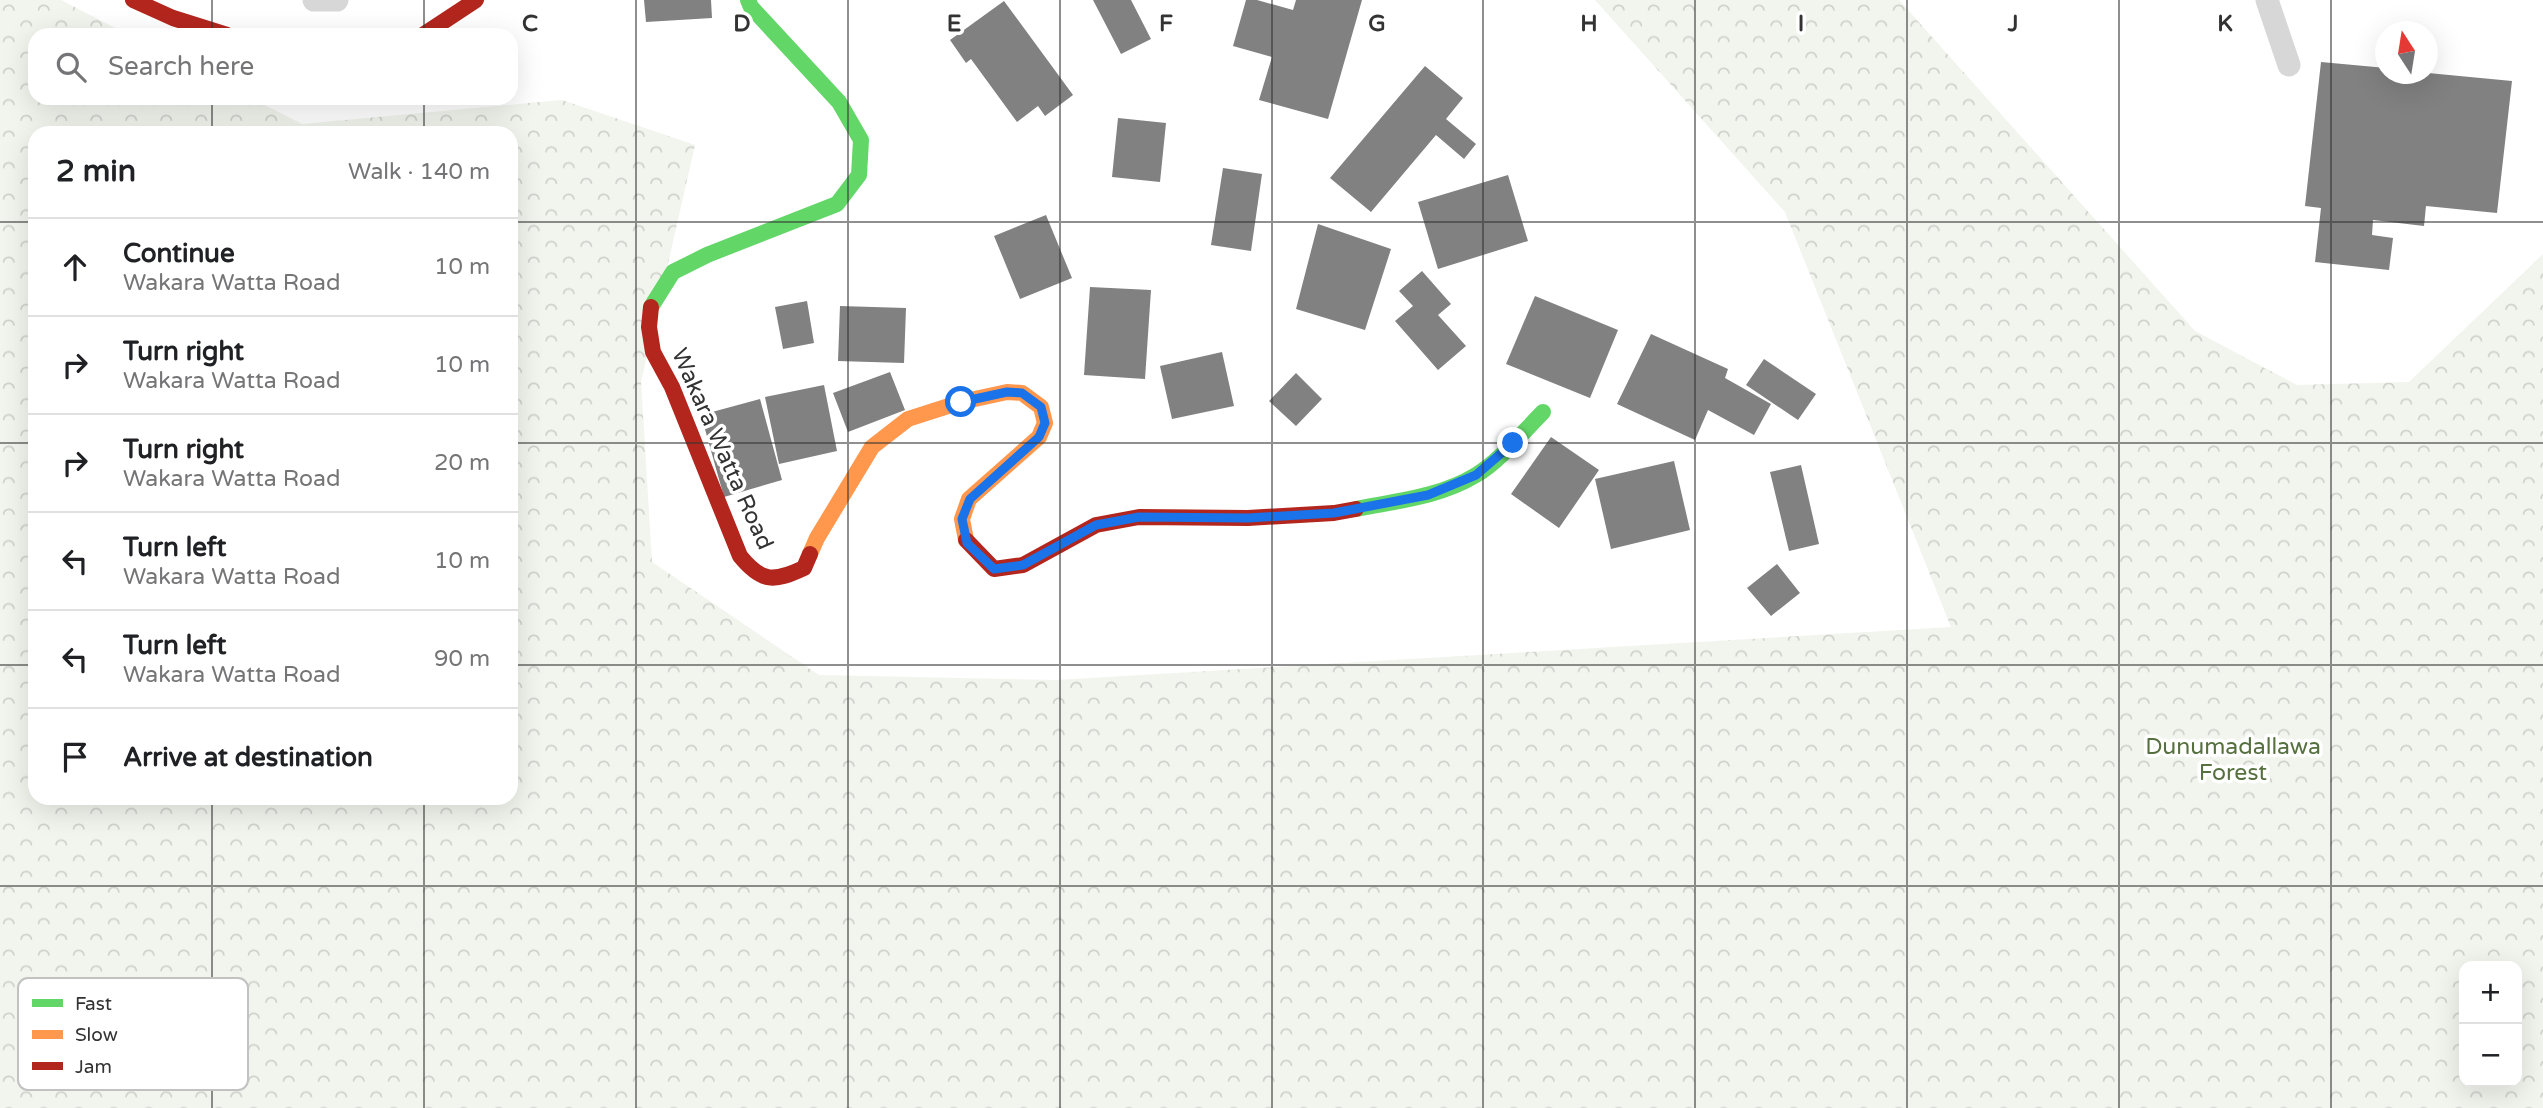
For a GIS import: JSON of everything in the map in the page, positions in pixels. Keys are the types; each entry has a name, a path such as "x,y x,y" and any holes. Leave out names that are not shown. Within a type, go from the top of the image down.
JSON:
{"street":[{"path":"133,0 173,19 203,28"},
{"path":"434,28 477,0"},
{"name":"Wakara Watta Road","path":"748,0 751,7 839,102 861,140 859,175 837,204 707,255 673,272 651,304 649,327 653,352 672,387 740,556 754,573 779,579 804,568 817,538 872,447 908,419 992,395 1022,393 1041,407 1045,423 1039,437 970,499 962,519 967,543 994,569 1023,565 1096,525 1139,517 1248,518 1334,513 1428,495 1476,475 1543,412"}],"lane":[{"path":"314,0 337,0"},
{"path":"2267,0 2290,65"}],"green space":[{"name":"Dunumadallawa Forest","path":"0,0 61,0 115,28 28,28 28,105 265,105 302,124 562,100 695,145 641,382 652,562 819,675 1057,680 1951,627 1785,212 1595,0 1899,0 2195,331 2297,385 2409,382 2543,254 2543,1108 0,1108"}],"building":[{"path":"644,0 711,0 712,18 646,22"},
{"path":"1093,0 1131,0 1151,39 1121,54"},
{"path":"1246,0 1257,0 1293,10 1296,0 1362,0 1328,119 1259,100 1272,57 1233,46"},
{"path":"1004,1 1073,95 1045,116 1038,106 1017,122 971,59 966,63 950,40"},
{"path":"2321,62 2375,67 2375,84 2438,84 2438,74 2512,81 2497,213 2426,206 2424,226 2373,220 2372,235 2393,238 2389,270 2315,262 2321,208 2305,206"},
{"path":"1425,66 1463,98 1446,119 1476,144 1464,159 1436,135 1371,212 1330,178"},
{"path":"1118,118 1166,123 1160,182 1112,177"},
{"path":"1223,168 1262,174 1251,251 1211,245"},
{"path":"1508,175 1528,241 1438,269 1418,202"},
{"path":"1046,215 1072,278 1020,299 994,236"},
{"path":"1318,224 1391,249 1365,330 1296,309"},
{"path":"1422,271 1451,304 1438,315 1466,346 1438,370 1395,321 1413,306 1399,291"},
{"path":"1090,287 1151,290 1145,379 1084,375"},
{"path":"1535,296 1618,330 1590,398 1506,364"},
{"path":"807,301 814,343 783,349 775,307"},
{"path":"840,306 906,308 904,363 838,361"},
{"path":"1651,334 1728,369 1725,378 1771,404 1754,435 1708,410 1695,440 1617,404"},
{"path":"1222,352 1234,406 1172,419 1160,366"},
{"path":"1764,359 1816,394 1798,420 1746,385"},
{"path":"890,372 905,410 848,432 833,393"},
{"path":"1296,373 1322,399 1296,426 1269,401"},
{"path":"824,385 837,451 779,464 765,397"},
{"path":"760,399 782,480 724,497 701,415"},
{"path":"1551,437 1599,470 1559,528 1511,494"},
{"path":"1674,461 1690,530 1611,549 1595,479"},
{"path":"1801,465 1819,544 1789,551 1770,472"},
{"path":"1777,564 1800,593 1771,616 1747,588"}],"traffic: fast":[{"path":"651,307 673,272 707,255 837,204 859,175 861,140 839,102 751,7 748,0"},
{"path":"1356,509 1418,497 1448,488 1476,475 1494,462 1543,412"}],"traffic: slow":[{"path":"810,554 872,447 908,419 961,402 1007,392 1022,393 1041,407 1045,423 1039,437 969,499 962,519 966,540"}],"traffic: jam":[{"path":"133,0 173,18 205,28"},
{"path":"434,28 476,0"},
{"path":"651,307 649,327 653,352 672,387 740,556 755,571 776,577 804,568 810,554"},
{"path":"966,540 994,569 1023,565 1096,525 1139,517 1248,518 1334,513 1356,509"}],"route":[{"path":"961,402 1007,392 1022,393 1041,407 1045,423 1039,437 970,499 962,519 967,543 994,569 1023,565 1096,525 1139,517 1248,518 1334,513 1428,495 1476,475 1513,443"}]}
